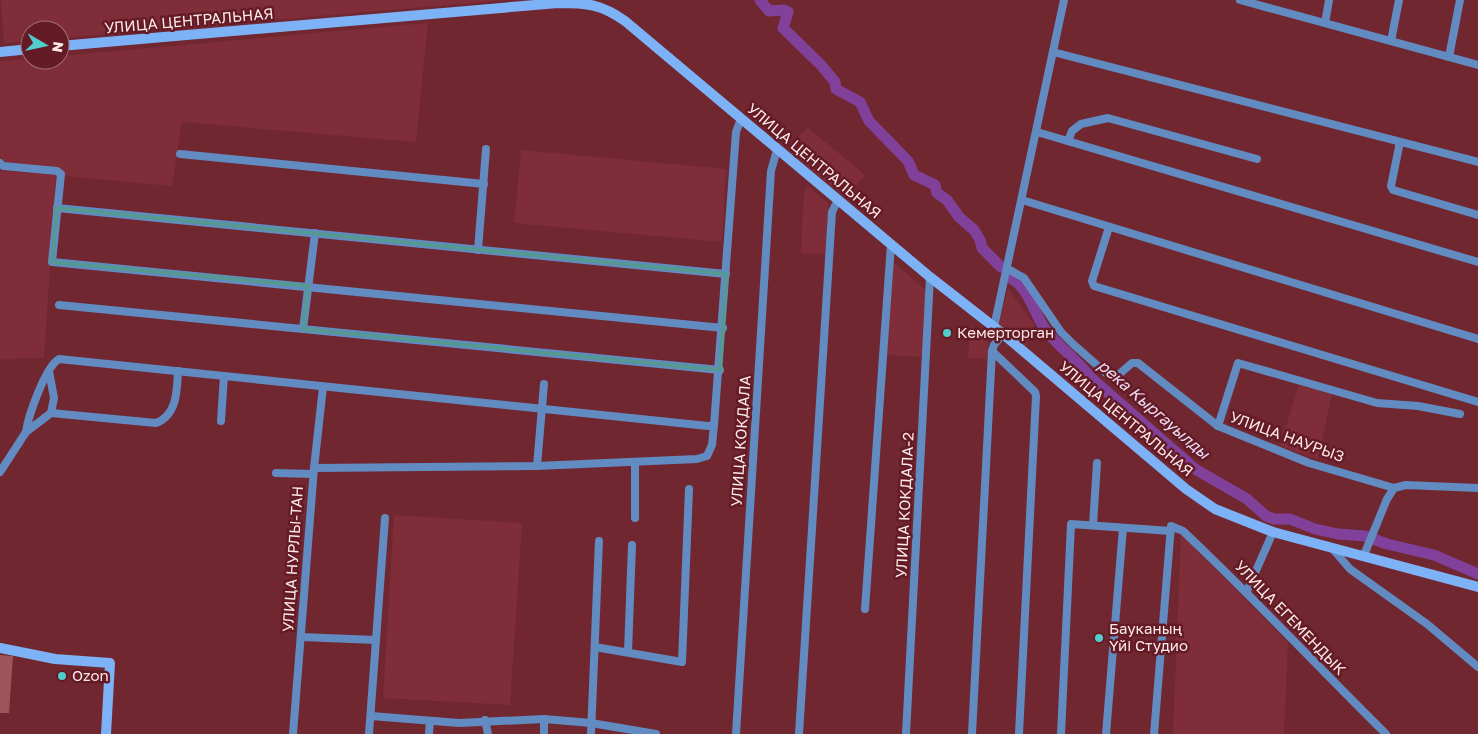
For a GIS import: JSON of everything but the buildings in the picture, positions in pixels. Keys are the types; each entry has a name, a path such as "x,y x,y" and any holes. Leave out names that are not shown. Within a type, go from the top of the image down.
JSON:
{"main road":[{"name":"УЛИЦА ЦЕНТРАЛЬНАЯ","path":"70,45 541,4 590,4 608,9 625,21 930,277 1003,334 1201,501 1243,522 1273,532 1478,586"},
{"path":"0,52 20,50"},
{"path":"0,648 55,659 110,663 106,734"}],"street":[{"path":"994,327 1008,269 1064,0"},
{"path":"1240,0 1270,4 1325,23 1478,65"},
{"path":"1325,23 1329,0"},
{"path":"1391,41 1398,0"},
{"path":"1449,57 1460,0"},
{"path":"1053,52 1478,162"},
{"path":"1068,141 1072,131 1081,124 1098,118 1108,118 1257,159"},
{"path":"276,473 537,466 697,459 707,456 712,445 720,370 736,132 740,119"},
{"path":"1036,132 1478,262"},
{"path":"1400,142 1391,186 1393,190 1478,215"},
{"path":"478,250 486,149"},
{"name":"УЛИЦА КОКДАЛА","path":"736,734 772,171 777,150"},
{"path":"180,154 484,184"},
{"path":"0,163 3,166 57,171 60,174 52,262 723,328"},
{"path":"799,734 832,212 838,200"},
{"path":"1022,200 1478,339"},
{"path":"57,208 726,274"},
{"path":"1109,227 1092,281 1094,286 1478,402"},
{"path":"303,329 315,233"},
{"path":"866,610 891,244"},
{"name":"УЛИЦА НАУРЫЗ","path":"1008,269 1024,278 1061,332 1107,374 1117,376 1132,363 1138,363 1218,426 1309,463 1394,488 1406,485 1478,488"},
{"name":"УЛИЦА КОКДАЛА-2","path":"906,734 930,277"},
{"path":"59,304 720,370"},
{"path":"972,734 992,351 994,345 1003,334"},
{"path":"992,351 1035,392 1036,396 1019,734"},
{"path":"0,472 26,432 35,402 49,371 59,359 708,426 714,424"},
{"path":"1218,426 1238,363 1376,403 1418,406 1460,414"},
{"path":"49,371 54,398 52,414"},
{"path":"26,432 52,414 156,423 164,420 171,412 178,371"},
{"path":"221,421 224,376"},
{"path":"537,466 544,384"},
{"name":"УЛИЦА НУРЛЫ-ТАН","path":"294,734 313,471 323,387"},
{"path":"635,462 635,518"},
{"path":"1093,525 1097,462"},
{"path":"1364,555 1373,531 1394,488"},
{"path":"595,647 682,662 690,489"},
{"path":"369,734 385,518"},
{"path":"1061,734 1071,524 1171,529 1154,734"},
{"path":"1106,734 1123,528"},
{"name":"УЛИЦА ЕГЕМЕНДЫК","path":"1171,529 1183,531 1247,591 1316,665 1386,734"},
{"path":"1247,591 1273,532"},
{"path":"591,734 599,542"},
{"path":"628,652 632,545"},
{"path":"1331,547 1350,569 1427,624 1478,667"},
{"path":"301,637 376,640"},
{"path":"370,716 459,723 485,720 544,719 592,723 617,731 656,734"},
{"path":"544,719 544,734"},
{"path":"429,734 430,720"},
{"path":"485,720 488,734"}],"highlighted area":[{"path":"57,208 726,274 720,370 303,329 308,286 52,262"}],"shaded area":[{"path":"1,0 507,0 70,37 70,20 20,20 20,42 4,43"},
{"path":"428,23 416,142 182,122 172,186 64,176 60,168 5,163 0,156 0,61 20,60 20,70 70,70 70,55"},
{"path":"807,127 865,175 846,198 788,150"},
{"path":"521,150 726,169 722,242 514,223"},
{"path":"0,171 56,175 44,358 0,359"},
{"path":"808,186 829,204 825,254 801,253 804,190"},
{"path":"893,262 926,290 922,357 887,355"},
{"path":"1008,289 1035,325 1026,346 998,325"},
{"path":"970,325 988,342 987,359 968,358"},
{"path":"1299,384 1332,394 1318,459 1280,446"},
{"path":"394,515 522,523 510,705 383,698"},
{"path":"1181,534 1288,643 1284,734 1173,734"},
{"path":"0,655 13,656 9,713 0,713"}],"waterway":[{"name":"река Кыргауылды","path":"760,0 769,11 784,10 788,12 783,28 821,65 835,82 836,89 860,102 869,121 908,161 914,175 935,185 937,193 947,200 959,217 974,230 982,248 1001,267"},
{"name":"река Кыргауылды","path":"1010,278 1022,287 1045,329 1090,377 1195,469 1247,499 1266,516 1274,519 1290,519 1315,529 1338,534 1365,536 1387,544 1434,555 1478,574"}],"place":[{"name":"Кемерторган","path":"947,333"},
{"name":"Бауканың Үйі Студио","path":"1099,638"},
{"name":"Ozon","path":"62,676"}]}
